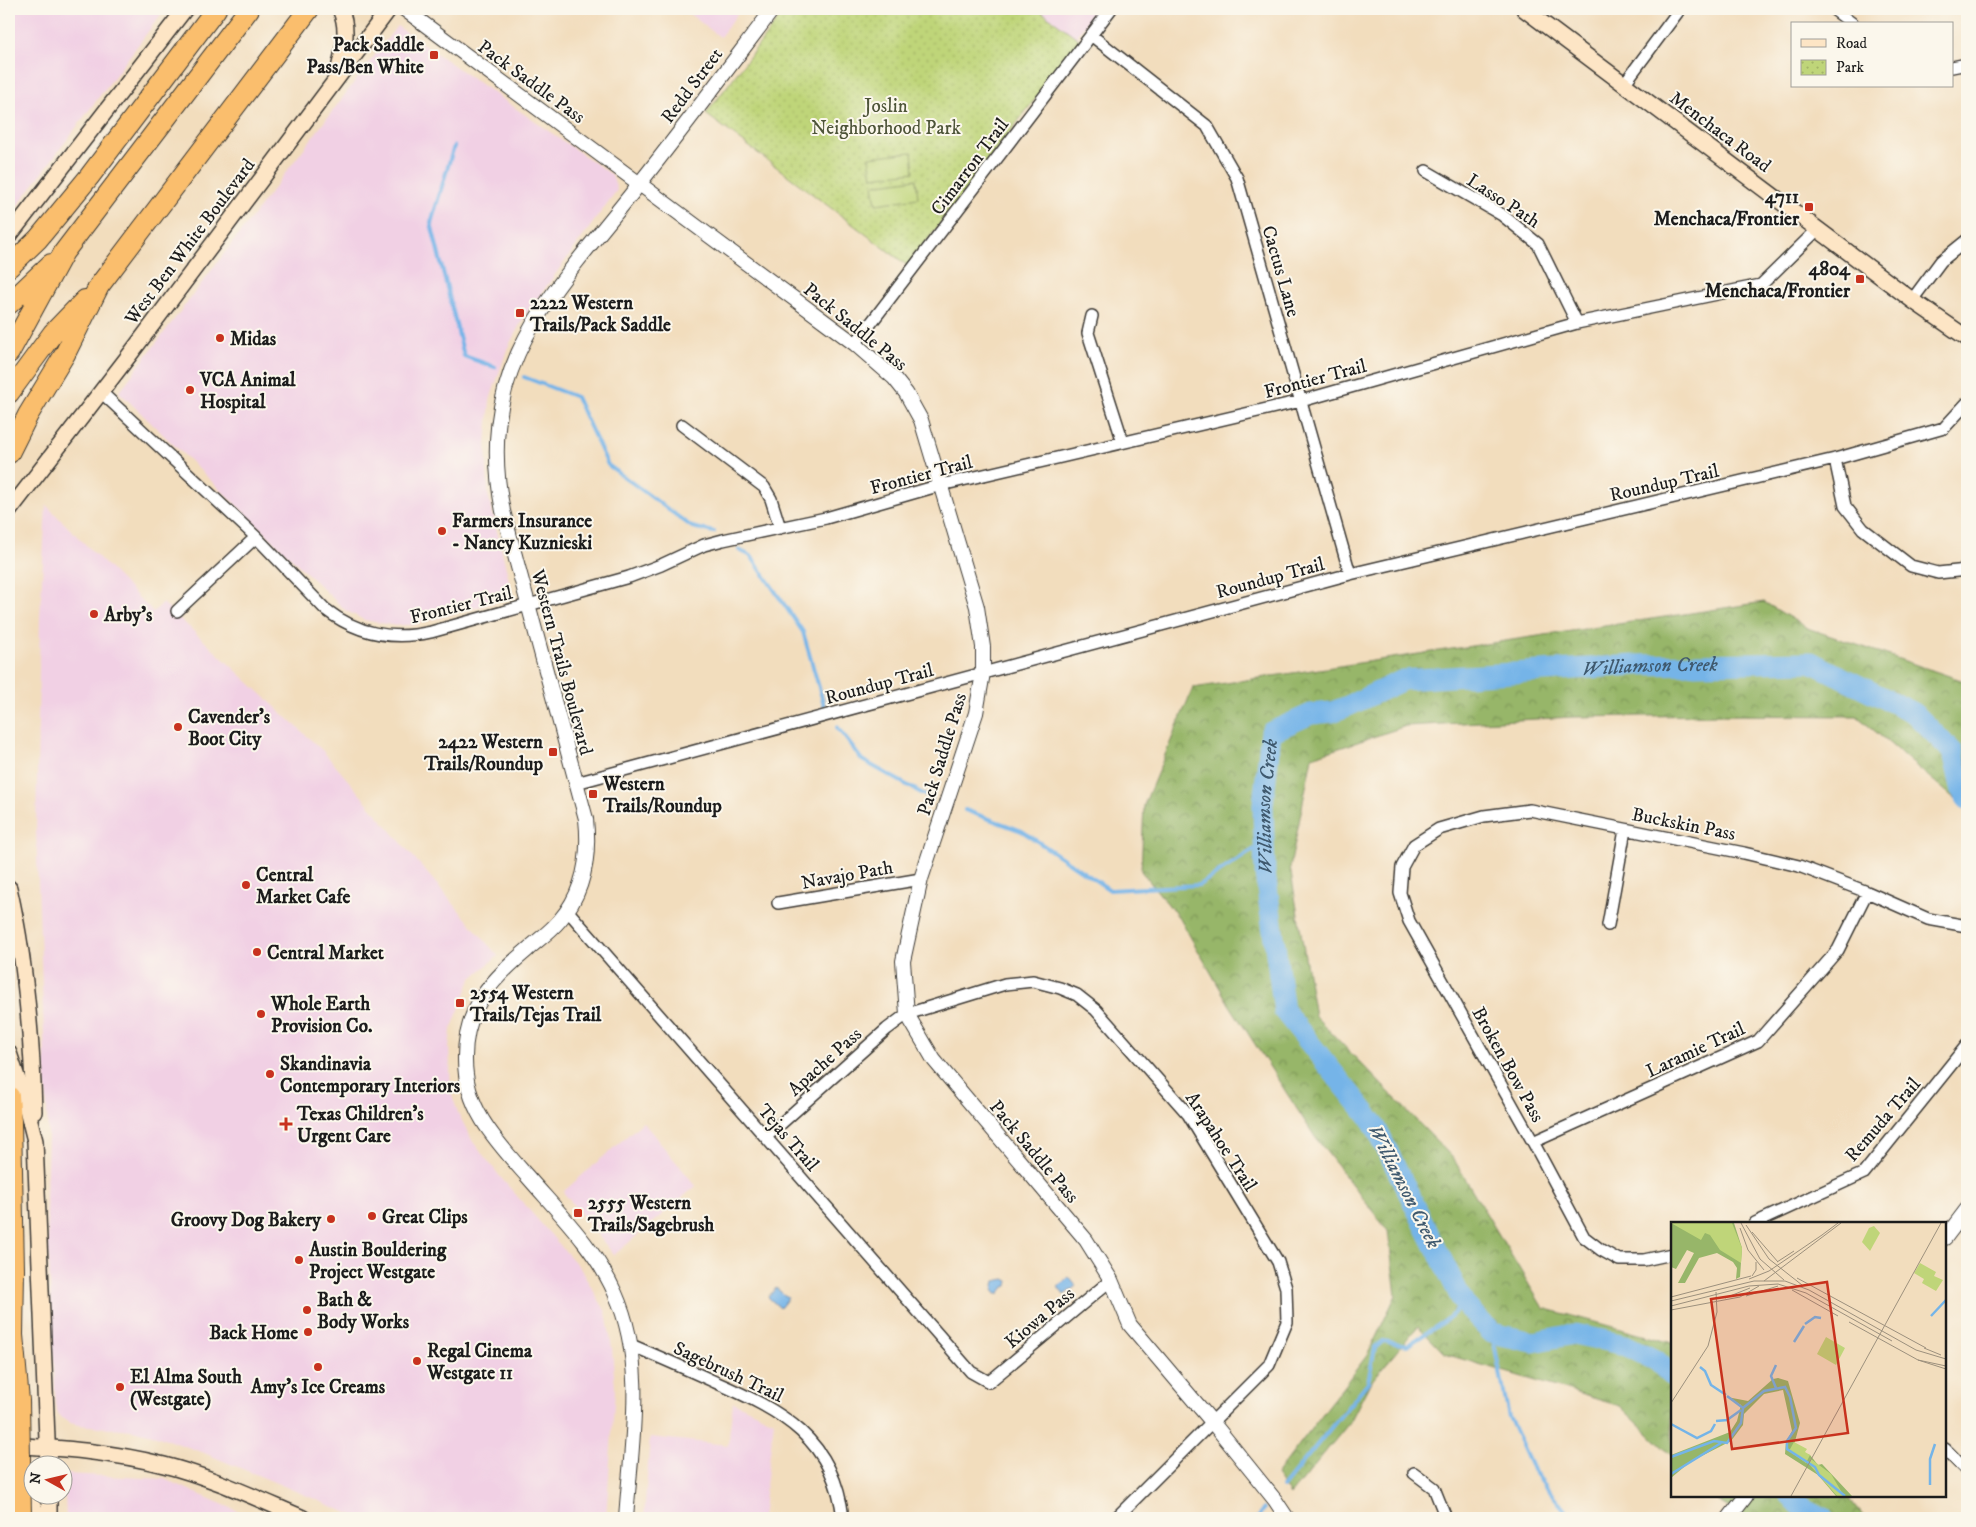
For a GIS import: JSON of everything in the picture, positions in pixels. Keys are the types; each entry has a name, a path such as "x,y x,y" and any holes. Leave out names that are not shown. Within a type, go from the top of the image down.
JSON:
{"highway":[{"path":"9,353 64,252 249,9"},
{"path":"9,393 53,333 99,286 309,9"},
{"path":"9,267 38,239 89,177 212,15"},
{"path":"9,304 64,252"},
{"path":"9,453 28,415 65,354 99,286"},
{"path":"9,1096 14,1270 13,1335"},
{"path":"9,1312 19,1401 21,1518"}],"main road":[{"path":"9,236 185,9"},
{"path":"337,77 346,35 346,22 340,9"},
{"name":"West Ben White Boulevard","path":"9,511 101,392 389,9"},
{"name":"Menchaca Road","path":"1524,9 1912,300 1967,338"},
{"name":"West Ben White Boulevard","path":"9,518 20,497"},
{"path":"9,888 18,927 33,1060 48,1454"},
{"path":"9,1053 25,1101 35,1141"},
{"path":"9,1445 48,1447 109,1454 164,1465 213,1480 303,1518"},
{"path":"9,1485 26,1496 35,1509 38,1518"},
{"path":"49,1504 49,1518"}],"street":[{"name":"Pack Saddle Pass","path":"404,9 854,344 894,378 915,406 928,438 977,608 983,647 983,674 976,714 922,879 903,961 908,1014 934,1060 1086,1240 1111,1280 1130,1326 1213,1423 1275,1500 1287,1518"},
{"name":"Redd Street","path":"640,184 773,9"},
{"name":"Cimarron Trail","path":"854,344 1111,9"},
{"path":"1624,84 1680,9"},
{"path":"1833,9 1850,22"},
{"name":"Cactus Lane","path":"1091,35 1207,126 1237,178 1350,574"},
{"path":"1954,67 1967,64"},
{"name":"Lasso Path","path":"1426,172 1502,215 1538,244 1577,324"},
{"name":"Western Trails Boulevard","path":"626,1518 634,1379 631,1345 619,1302 599,1263 587,1246 488,1131 473,1105 464,1059 467,1035 475,1010 483,994 504,969 552,929 567,910 580,885 587,853 586,819 498,488 497,435 505,388 516,355 541,309 640,184"},
{"name":"Frontier Trail","path":"101,392 256,537 325,608 346,624 371,634 401,637 416,635 528,606 647,571 704,545 826,518 941,485 1301,400 1577,324 1762,285 1818,229"},
{"path":"1912,300 1941,261 1967,240"},
{"path":"1092,316 1088,333 1124,442"},
{"name":"Roundup Trail","path":"576,783 1350,574 1835,460 1944,428 1967,403"},
{"path":"682,425 764,487 772,499 780,528"},
{"path":"1835,460 1845,506 1863,529 1911,566 1938,573 1967,570"},
{"path":"177,610 256,537"},
{"name":"Buckskin Pass","path":"1402,867 1414,845 1439,829 1484,816 1530,810 1744,853 1799,866 1928,918 1967,926"},
{"path":"1608,925 1625,830"},
{"name":"Broken Bow Pass","path":"1402,867 1400,893 1409,921 1584,1237 1600,1250 1619,1260 1644,1260 1671,1254"},
{"name":"Navajo Path","path":"778,903 922,879"},
{"name":"Laramie Trail","path":"1533,1142 1758,1041 1838,950 1867,892"},
{"name":"Tejas Trail","path":"567,910 971,1372 989,1382"},
{"name":"Arapahoe Trail","path":"908,1014 1005,984 1033,981 1060,988 1077,995 1096,1010 1188,1114 1278,1262 1286,1288 1287,1322 1269,1365 1116,1518"},
{"name":"Apache Pass","path":"766,1137 887,1029 908,1014"},
{"name":"Remuda Trail","path":"1757,1222 1864,1173 1967,1045"},
{"path":"1946,1237 1965,1215"},
{"name":"Kiowa Pass","path":"989,1382 1111,1280"},
{"name":"Sagebrush Trail","path":"631,1345 758,1401 787,1418 808,1439 831,1469 842,1502 844,1518"},
{"path":"1946,1450 1967,1471"},
{"path":"1414,1474 1434,1488 1446,1518"},
{"path":"1731,1516 1745,1497"}],"shaded area":[{"path":"9,9 165,9 9,217"},
{"path":"683,9 741,9 720,37"},
{"path":"1038,9 1098,9 1077,35 1080,40"},
{"path":"397,26 612,175 617,190 524,317 507,349 490,400 486,444 488,494 513,597 413,625 391,625 364,620 345,610 119,392"},
{"path":"46,505 153,612 163,603 323,751 498,956 471,979 451,1030 449,1047 451,1092 458,1113 473,1142 502,1179 580,1268 606,1312 612,1348 615,1389 606,1518 360,1518 202,1452 133,1430 70,1423 63,1419 56,1411 46,1197 48,1137 36,831 40,617"},
{"path":"643,1122 696,1186 614,1255 563,1192"},
{"path":"733,1402 774,1421 762,1518 644,1518 650,1437 728,1445"},
{"path":"72,1474 164,1479 254,1518 66,1518 65,1504 72,1504"}],"green space":[{"name":"Joslin Neighborhood Park","path":"786,9 1038,9 1080,40 908,266 706,114"},
{"path":"912,152 914,172 872,177 869,157"},
{"path":"916,179 918,198 876,204 873,185"},
{"path":"1764,602 1807,628 1967,682 1967,809 1857,716 1573,717 1406,726 1312,757 1290,867 1315,1016 1453,1158 1543,1308 1671,1343 1671,1455 1620,1406 1445,1354 1418,1326 1370,1383 1350,1422 1290,1495 1276,1475 1368,1354 1396,1295 1388,1231 1315,1137 1229,1004 1180,919 1141,871 1144,805 1193,688"},
{"path":"1714,1497 1847,1497 1864,1518 1745,1518"}],"water":[{"path":"1069,1277 1076,1286 1064,1295 1058,1287"},
{"path":"1005,1279 1009,1281 1008,1286 1004,1287 999,1294 996,1294 993,1290 995,1281"},
{"path":"776,1288 788,1298 780,1308 768,1297"}],"waterway":[{"path":"454,146 431,223 464,356 495,367"},
{"path":"524,377 576,397 608,465 692,527 714,532"},
{"path":"739,550 751,556 803,632 824,705"},
{"name":"Williamson Creek","path":"1671,1375 1657,1361 1625,1345 1574,1334 1533,1342 1492,1333 1464,1304 1373,1122 1284,1011 1265,873 1263,805 1271,732 1311,714 1332,712 1348,706 1403,680 1636,665 1811,662 1914,713 1953,752 1962,791 1967,799"},
{"path":"837,727 862,760 932,799"},
{"path":"965,810 1022,831 1110,890 1199,885 1264,843"},
{"path":"1283,1487 1368,1382 1375,1348 1383,1341 1408,1345 1445,1321 1464,1304"},
{"path":"1492,1333 1509,1417 1533,1470 1571,1518"},
{"name":"Williamson Creek","path":"1790,1497 1805,1509 1823,1518"},
{"path":"1257,1518 1264,1509"}],"place":[{"name":"Pack Saddle Pass/Ben White","path":"434,55"},
{"name":"4711 Menchaca/Frontier","path":"1809,207"},
{"name":"4804 Menchaca/Frontier","path":"1860,279"},
{"name":"2222 Western Trails/Pack Saddle","path":"520,313"},
{"name":"Midas","path":"220,338"},
{"name":"VCA Animal Hospital","path":"190,390"},
{"name":"Farmers Insurance - Nancy Kuznieski","path":"442,531"},
{"name":"Arby's","path":"94,614"},
{"name":"Cavender's Boot City","path":"178,727"},
{"name":"2422 Western Trails/Roundup","path":"553,752"},
{"name":"Western Trails/Roundup","path":"593,794"},
{"name":"Central Market Cafe","path":"246,885"},
{"name":"Central Market","path":"257,952"},
{"name":"2554 Western Trails/Tejas Trail","path":"460,1003"},
{"name":"Whole Earth Provision Co.","path":"261,1014"},
{"name":"Skandinavia Contemporary Interiors","path":"270,1074"},
{"name":"Texas Children's Urgent Care","path":"286,1124"},
{"name":"2555 Western Trails/Sagebrush","path":"578,1213"},
{"name":"Great Clips","path":"372,1216"},
{"name":"Groovy Dog Bakery","path":"331,1219"},
{"name":"Austin Bouldering Project Westgate","path":"299,1260"},
{"name":"Bath & Body Works","path":"307,1310"},
{"name":"Back Home","path":"308,1332"},
{"name":"Regal Cinema Westgate 11","path":"417,1361"},
{"name":"Amy's Ice Creams","path":"318,1367"},
{"name":"El Alma South (Westgate)","path":"120,1387"}]}
